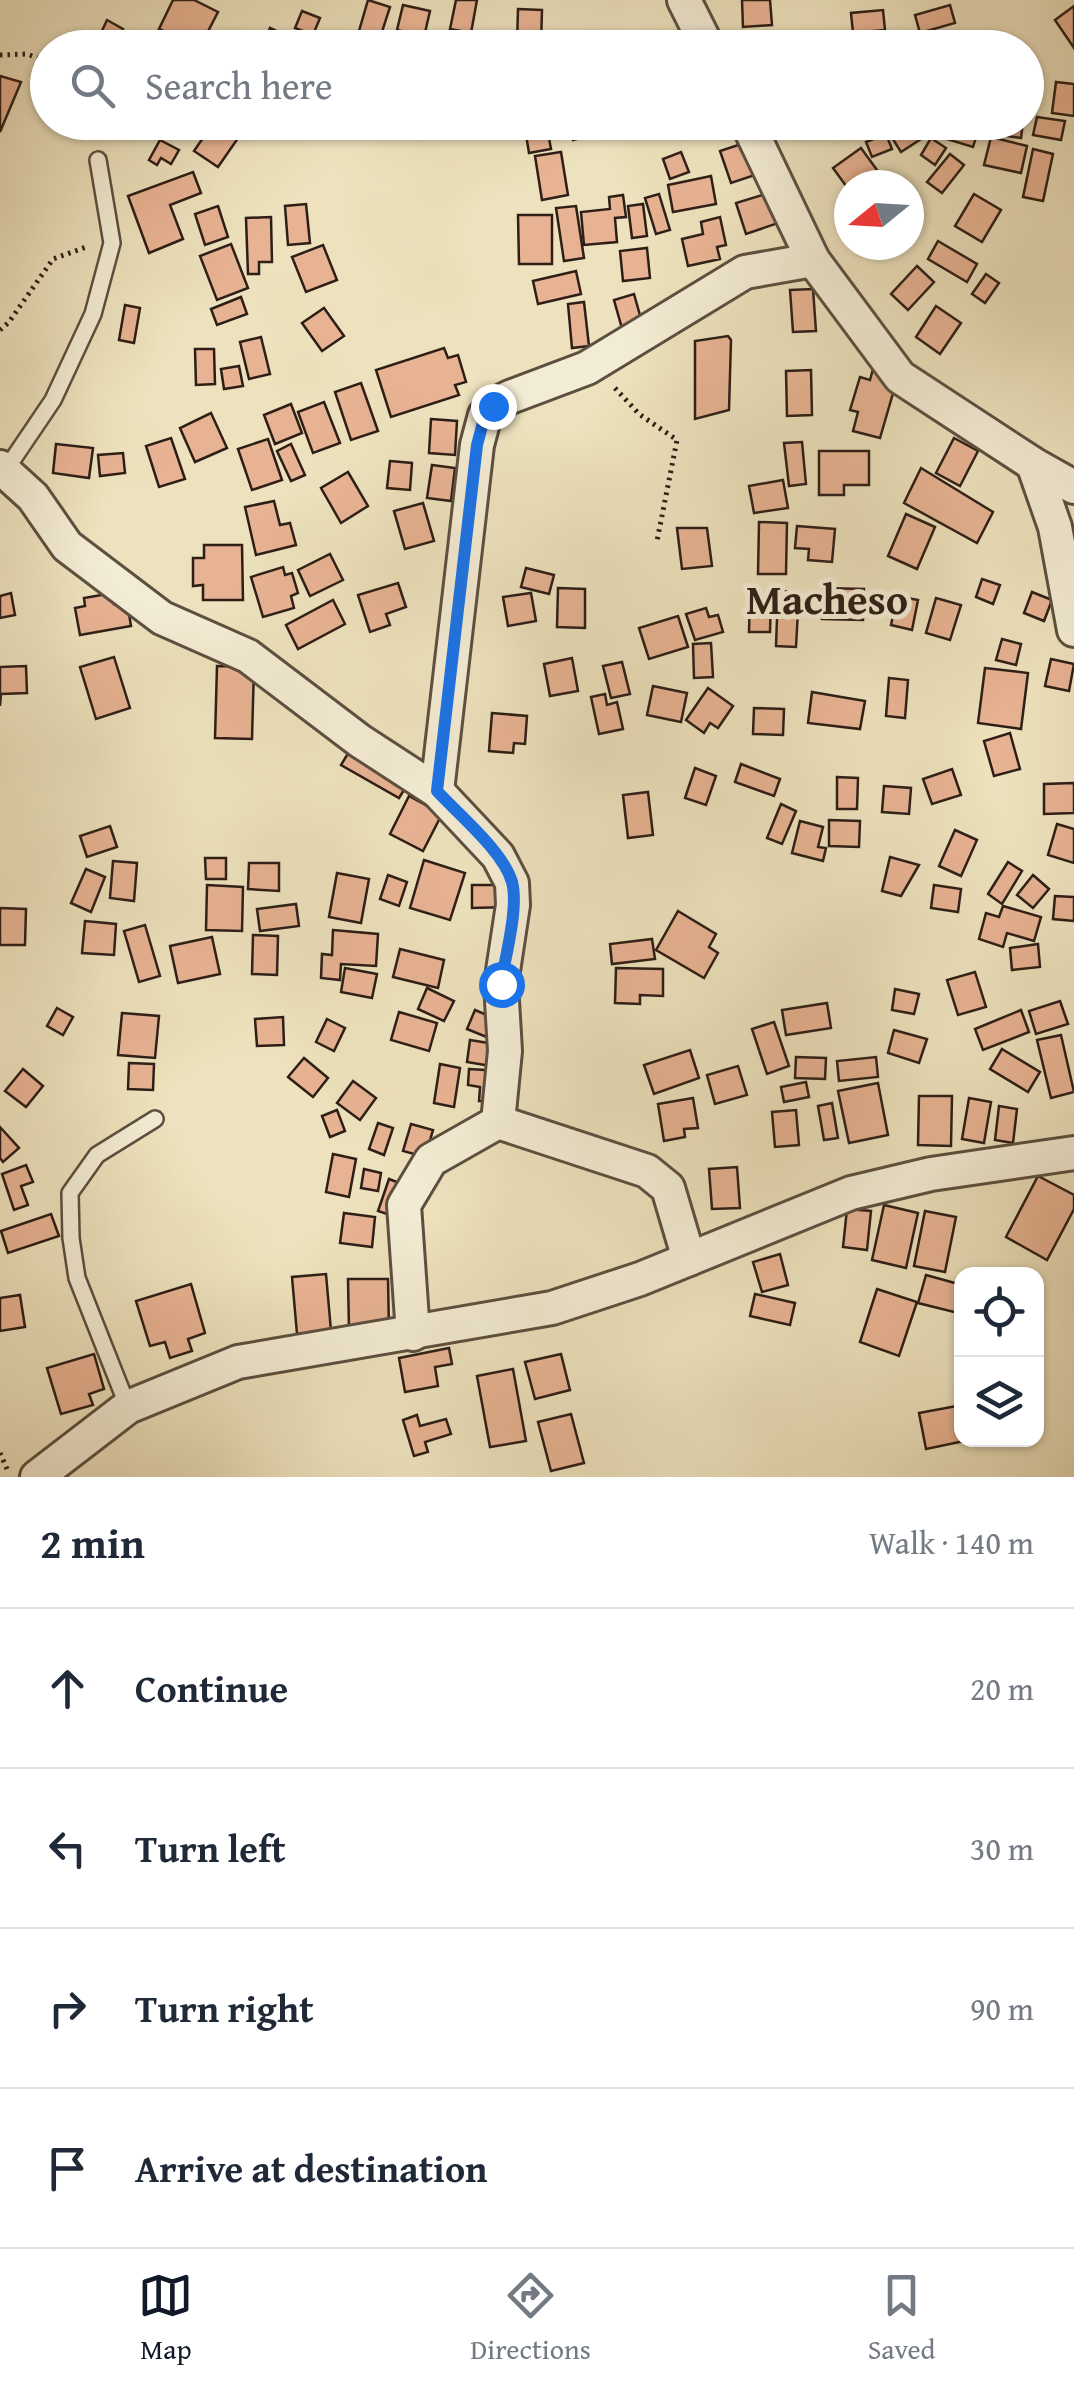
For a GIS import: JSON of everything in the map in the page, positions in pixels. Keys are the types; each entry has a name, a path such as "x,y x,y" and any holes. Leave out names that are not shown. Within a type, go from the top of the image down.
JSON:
{"street":[{"path":"684,0 699,30"},
{"path":"757,140 814,260 900,377 1074,487"},
{"path":"437,791 477,445 485,415 510,396 592,364 745,272 814,260"},
{"path":"1033,464 1055,528 1074,630"},
{"path":"2,469 33,498 67,546 162,618 248,656 360,741 437,791 498,856 512,882 513,905 501,984 505,1051 498,1122"},
{"path":"413,1334 404,1206 432,1160 498,1122 647,1171 668,1188 688,1259"},
{"path":"37,1477 128,1407 238,1362 552,1308 640,1279 851,1193 931,1174 1074,1153"}],"lane":[{"path":"2,469 53,400 92,314 112,240 98,160"},
{"path":"128,1407 76,1278 70,1193 97,1155 155,1119"}],"path":[{"path":"0,54 30,55"},
{"path":"0,330 53,259 112,240"},
{"path":"592,364 638,414 677,440 657,542"},
{"path":"0,1453 10,1477"}],"building":[{"path":"173,0 194,0 218,12 209,30 159,29"},
{"path":"368,0 390,7 383,30 359,30"},
{"path":"456,0 477,0 472,30 450,29"},
{"path":"742,0 770,0 772,25 743,27"},
{"path":"403,5 430,11 426,30 397,30"},
{"path":"950,5 955,23 919,30 915,15"},
{"path":"1074,6 1074,48 1055,20"},
{"path":"518,9 542,10 541,30 517,30"},
{"path":"883,10 885,30 853,30 851,13"},
{"path":"302,11 320,18 315,30 295,28"},
{"path":"107,20 123,29 122,30 102,30"},
{"path":"0,76 21,82 0,132"},
{"path":"1056,82 1074,84 1074,116 1052,113"},
{"path":"1044,118 1065,121 1061,140 1044,137"},
{"path":"160,140 179,150 171,164 161,158 157,165 149,160"},
{"path":"202,140 237,140 218,167 194,151"},
{"path":"527,140 549,140 551,149 529,153"},
{"path":"888,140 892,149 872,157 866,142"},
{"path":"893,140 919,140 901,152"},
{"path":"930,140 946,148 935,165 921,155"},
{"path":"950,140 975,140 973,147"},
{"path":"990,140 1027,146 1021,173 984,165"},
{"path":"747,142 758,174 731,183 720,151"},
{"path":"861,148 877,170 834,170"},
{"path":"1033,149 1053,154 1043,201 1023,197"},
{"path":"561,152 568,195 542,200 535,156"},
{"path":"681,152 689,172 670,179 663,159"},
{"path":"950,154 964,165 942,193 927,182"},
{"path":"193,172 201,193 170,205 183,239 149,253 128,196"},
{"path":"711,176 716,204 673,212 668,185"},
{"path":"772,192 781,222 746,234 736,203"},
{"path":"659,194 670,230 656,234 645,198"},
{"path":"974,194 1001,210 982,242 955,226"},
{"path":"623,195 626,217 615,218 617,242 584,245 581,212 610,209 609,197"},
{"path":"306,204 310,243 288,245 285,206"},
{"path":"643,204 647,236 632,238 628,206"},
{"path":"218,206 228,237 205,245 195,214"},
{"path":"576,206 584,258 564,261 556,208"},
{"path":"518,215 552,215 552,264 519,264"},
{"path":"271,217 272,262 259,262 259,274 248,274 246,218"},
{"path":"720,217 726,245 717,247 720,259 688,266 682,239 703,234 701,222"},
{"path":"938,241 977,264 967,282 928,259"},
{"path":"231,244 248,288 217,300 200,256"},
{"path":"323,245 337,280 306,292 292,257"},
{"path":"647,248 650,278 623,281 620,251"},
{"path":"917,266 934,282 908,310 891,294"},
{"path":"576,271 581,294 538,304 533,281"},
{"path":"986,274 999,283 985,303 972,294"},
{"path":"813,289 816,331 793,332 790,290"},
{"path":"634,294 643,326 623,332 614,300"},
{"path":"241,297 247,314 217,325 211,309"},
{"path":"584,302 589,346 572,348 568,304"},
{"path":"125,305 140,308 134,343 119,340"},
{"path":"936,306 961,323 940,354 916,337"},
{"path":"324,308 344,336 322,351 302,323"},
{"path":"728,336 729,410 695,419 695,341"},
{"path":"261,337 270,374 249,379 240,342"},
{"path":"444,348 448,358 458,355 466,382 455,385 459,395 391,417 376,370"},
{"path":"195,349 214,349 215,384 196,385"},
{"path":"239,366 243,386 224,389 221,369"},
{"path":"873,369 898,376 880,438 853,431 858,412 850,410 860,377 870,380"},
{"path":"811,370 812,415 787,416 786,371"},
{"path":"361,383 378,431 351,440 335,392"},
{"path":"324,402 340,443 313,453 298,412"},
{"path":"291,404 302,433 275,444 264,415"},
{"path":"211,413 227,448 195,462 180,428"},
{"path":"431,419 457,421 455,455 429,453"},
{"path":"171,438 185,479 159,487 146,446"},
{"path":"954,438 978,451 960,486 936,473"},
{"path":"268,439 282,480 252,490 238,449"},
{"path":"802,442 806,484 789,486 784,443"},
{"path":"56,444 93,448 89,478 53,473"},
{"path":"291,444 305,475 291,481 277,451"},
{"path":"819,451 869,451 869,485 844,485 844,495 819,495"},
{"path":"123,453 125,473 100,476 98,455"},
{"path":"390,461 412,463 410,490 387,488"},
{"path":"432,465 455,468 451,501 427,498"},
{"path":"921,468 993,512 977,543 904,503"},
{"path":"348,472 368,506 341,523 321,488"},
{"path":"783,480 788,508 754,513 749,486"},
{"path":"274,501 280,525 290,523 296,545 256,555 245,507"},
{"path":"423,503 434,541 405,549 394,511"},
{"path":"906,514 935,527 917,569 888,556"},
{"path":"759,522 787,523 786,574 758,574"},
{"path":"797,526 835,529 832,562 808,560 809,549 795,548"},
{"path":"677,528 707,528 712,566 682,569"},
{"path":"204,545 242,545 243,600 203,600 203,585 193,586 193,558 204,558"},
{"path":"330,554 343,580 310,596 298,570"},
{"path":"283,567 285,575 292,573 298,593 291,596 294,608 263,617 251,577"},
{"path":"526,568 554,575 549,594 521,587"},
{"path":"982,579 1000,585 993,604 976,597"},
{"path":"398,583 406,607 386,614 390,625 370,632 358,595"},
{"path":"558,588 585,589 585,628 557,627"},
{"path":"822,588 864,589 863,620 822,619"},
{"path":"778,591 799,592 796,647 776,646"},
{"path":"1032,592 1052,600 1044,621 1024,613"},
{"path":"11,593 15,615 0,618 0,596"},
{"path":"113,593 114,604 127,602 131,626 80,635 75,608 85,606 84,598"},
{"path":"531,593 536,621 508,626 503,597"},
{"path":"750,594 771,596 770,632 749,632"},
{"path":"897,596 918,600 912,630 891,625"},
{"path":"936,598 961,605 950,640 926,633"},
{"path":"333,600 345,624 298,649 286,625"},
{"path":"706,608 709,617 718,615 723,632 695,640 686,614"},
{"path":"678,616 688,647 649,659 639,628"},
{"path":"1002,639 1021,644 1016,665 996,660"},
{"path":"711,643 713,677 694,678 693,644"},
{"path":"114,657 130,708 96,719 80,667"},
{"path":"572,658 578,691 550,696 544,664"},
{"path":"1051,659 1074,664 1069,691 1045,686"},
{"path":"622,662 630,694 611,698 603,666"},
{"path":"26,666 27,693 1,694 0,706 0,667"},
{"path":"217,666 254,667 252,739 215,738"},
{"path":"985,668 1028,673 1021,729 978,723"},
{"path":"889,678 908,680 905,718 886,716"},
{"path":"653,686 687,693 681,722 647,715"},
{"path":"708,688 733,706 718,728 710,723 704,733 686,720"},
{"path":"812,692 865,701 860,729 808,723"},
{"path":"605,694 607,705 617,702 623,729 599,734 591,697"},
{"path":"754,708 784,709 783,735 753,734"},
{"path":"492,713 527,716 525,744 514,743 513,753 489,751"},
{"path":"1010,733 1020,769 994,776 984,741"},
{"path":"355,742 412,777 399,798 341,765"},
{"path":"741,764 780,779 774,796 735,782"},
{"path":"695,768 716,776 706,805 685,798"},
{"path":"952,769 961,795 932,804 923,779"},
{"path":"837,777 858,778 857,809 837,809"},
{"path":"1074,783 1074,813 1044,814 1044,784"},
{"path":"884,786 911,788 909,814 882,812"},
{"path":"648,792 653,835 628,838 623,795"},
{"path":"409,796 442,814 423,851 390,834"},
{"path":"781,804 796,811 782,844 767,838"},
{"path":"829,820 860,821 859,847 829,846"},
{"path":"800,821 823,827 818,847 826,848 823,861 792,853"},
{"path":"1057,824 1074,829 1074,863 1048,855"},
{"path":"110,826 117,847 87,857 80,836"},
{"path":"955,830 977,840 961,876 939,866"},
{"path":"890,857 919,865 901,896 882,891"},
{"path":"205,858 226,858 226,879 206,879"},
{"path":"424,860 465,873 450,920 410,908"},
{"path":"113,861 137,863 134,901 110,898"},
{"path":"1008,862 1022,871 1002,904 988,894"},
{"path":"249,863 279,863 279,891 248,889"},
{"path":"86,869 105,877 91,912 71,903"},
{"path":"337,873 369,879 361,923 329,917"},
{"path":"388,875 407,882 399,906 380,899"},
{"path":"1033,875 1049,889 1033,908 1017,895"},
{"path":"207,885 243,887 242,931 206,930"},
{"path":"472,885 510,885 511,907 472,908"},
{"path":"934,885 961,889 958,912 931,908"},
{"path":"1055,896 1074,897 1074,921 1053,919"},
{"path":"296,904 299,926 260,931 257,909"},
{"path":"1003,906 1041,917 1034,941 1007,933 1003,947 979,939 986,913 999,917"},
{"path":"0,908 26,909 25,945 0,945"},
{"path":"678,911 716,934 709,947 718,953 704,978 656,950"},
{"path":"85,921 116,924 114,955 82,953"},
{"path":"145,925 160,976 139,982 124,931"},
{"path":"333,930 378,934 376,966 341,964 340,980 321,978 322,954 332,955"},
{"path":"253,935 278,936 277,975 252,974"},
{"path":"212,937 220,974 178,983 170,946"},
{"path":"652,939 655,959 612,964 610,944"},
{"path":"1038,944 1040,967 1012,970 1010,948"},
{"path":"400,949 444,960 438,988 393,977"},
{"path":"345,968 377,974 372,998 341,992"},
{"path":"616,968 663,969 663,996 640,995 640,1004 615,1003"},
{"path":"975,972 986,1007 958,1015 947,980"},
{"path":"427,988 454,1001 444,1021 418,1009"},
{"path":"895,989 919,994 914,1014 892,1010"},
{"path":"1060,1001 1068,1024 1036,1034 1029,1011"},
{"path":"827,1003 831,1028 786,1035 782,1010"},
{"path":"57,1008 73,1017 63,1035 47,1026"},
{"path":"475,1010 501,1021 494,1040 467,1029"},
{"path":"1021,1010 1029,1032 983,1050 975,1029"},
{"path":"399,1012 437,1023 429,1051 391,1040"},
{"path":"122,1013 159,1016 155,1058 118,1055"},
{"path":"283,1017 284,1045 257,1046 255,1019"},
{"path":"327,1019 345,1028 334,1051 316,1042"},
{"path":"774,1022 789,1066 767,1074 752,1029"},
{"path":"894,1030 927,1039 919,1063 888,1053"},
{"path":"1061,1035 1074,1092 1051,1098 1037,1040"},
{"path":"470,1040 501,1045 497,1067 467,1062"},
{"path":"1002,1049 1040,1072 1028,1092 990,1069"},
{"path":"690,1050 699,1078 654,1094 644,1065"},
{"path":"796,1057 826,1058 825,1079 795,1078"},
{"path":"876,1057 878,1077 839,1081 837,1061"},
{"path":"304,1058 328,1078 313,1097 288,1077"},
{"path":"129,1063 154,1064 153,1090 128,1089"},
{"path":"440,1064 460,1068 454,1107 434,1103"},
{"path":"738,1066 747,1095 715,1104 707,1075"},
{"path":"23,1069 43,1086 26,1107 5,1091"},
{"path":"469,1069 500,1071 498,1102 479,1101 480,1087 468,1085"},
{"path":"353,1081 376,1098 360,1120 337,1103"},
{"path":"806,1082 809,1097 784,1102 781,1087"},
{"path":"878,1083 888,1135 849,1143 838,1091"},
{"path":"919,1096 952,1096 951,1146 918,1145"},
{"path":"693,1098 698,1128 684,1129 685,1137 664,1141 658,1104"},
{"path":"969,1098 991,1102 984,1143 962,1139"},
{"path":"832,1103 838,1138 824,1140 818,1106"},
{"path":"999,1106 1017,1109 1013,1143 995,1140"},
{"path":"337,1110 345,1131 330,1137 322,1116"},
{"path":"796,1110 799,1145 775,1147 772,1112"},
{"path":"378,1123 393,1128 384,1155 369,1149"},
{"path":"411,1124 433,1130 425,1157 403,1151"},
{"path":"0,1127 19,1148 3,1162 0,1158"},
{"path":"333,1154 356,1159 349,1197 326,1192"},
{"path":"26,1165 33,1182 21,1186 28,1205 14,1210 2,1174"},
{"path":"737,1167 740,1208 712,1209 709,1169"},
{"path":"364,1169 381,1173 378,1191 361,1188"},
{"path":"1038,1176 1074,1195 1074,1209 1047,1260 1006,1237"},
{"path":"389,1179 410,1187 399,1218 378,1211"},
{"path":"884,1205 918,1213 906,1268 872,1260"},
{"path":"847,1209 871,1211 867,1250 843,1247"},
{"path":"925,1211 956,1217 945,1272 914,1266"},
{"path":"344,1213 375,1217 372,1247 340,1243"},
{"path":"51,1214 59,1236 8,1253 1,1231"},
{"path":"780,1254 788,1285 762,1292 753,1262"},
{"path":"326,1274 331,1331 297,1334 292,1277"},
{"path":"926,1275 954,1283 954,1312 918,1303"},
{"path":"348,1279 388,1279 389,1331 349,1331"},
{"path":"191,1284 205,1333 188,1339 192,1351 170,1358 165,1342 150,1346 136,1301"},
{"path":"877,1289 917,1302 899,1356 860,1342"},
{"path":"755,1294 795,1303 790,1325 750,1316"},
{"path":"20,1295 25,1327 0,1331 0,1298"},
{"path":"449,1348 452,1364 435,1367 438,1386 405,1392 399,1358"},
{"path":"94,1354 104,1389 89,1394 93,1405 61,1414 47,1368"},
{"path":"561,1354 570,1390 535,1399 525,1362"},
{"path":"513,1369 526,1441 490,1447 477,1376"},
{"path":"954,1406 954,1443 926,1449 919,1413"},
{"path":"571,1414 584,1463 551,1471 538,1422"},
{"path":"417,1415 420,1426 446,1419 451,1434 425,1442 428,1452 414,1456 403,1420"}],"district":[{"name":"Macheso","path":"827,599"}],"route":[{"path":"493,406 485,415 477,445 437,791 498,856 512,882 513,905 501,984"}]}
